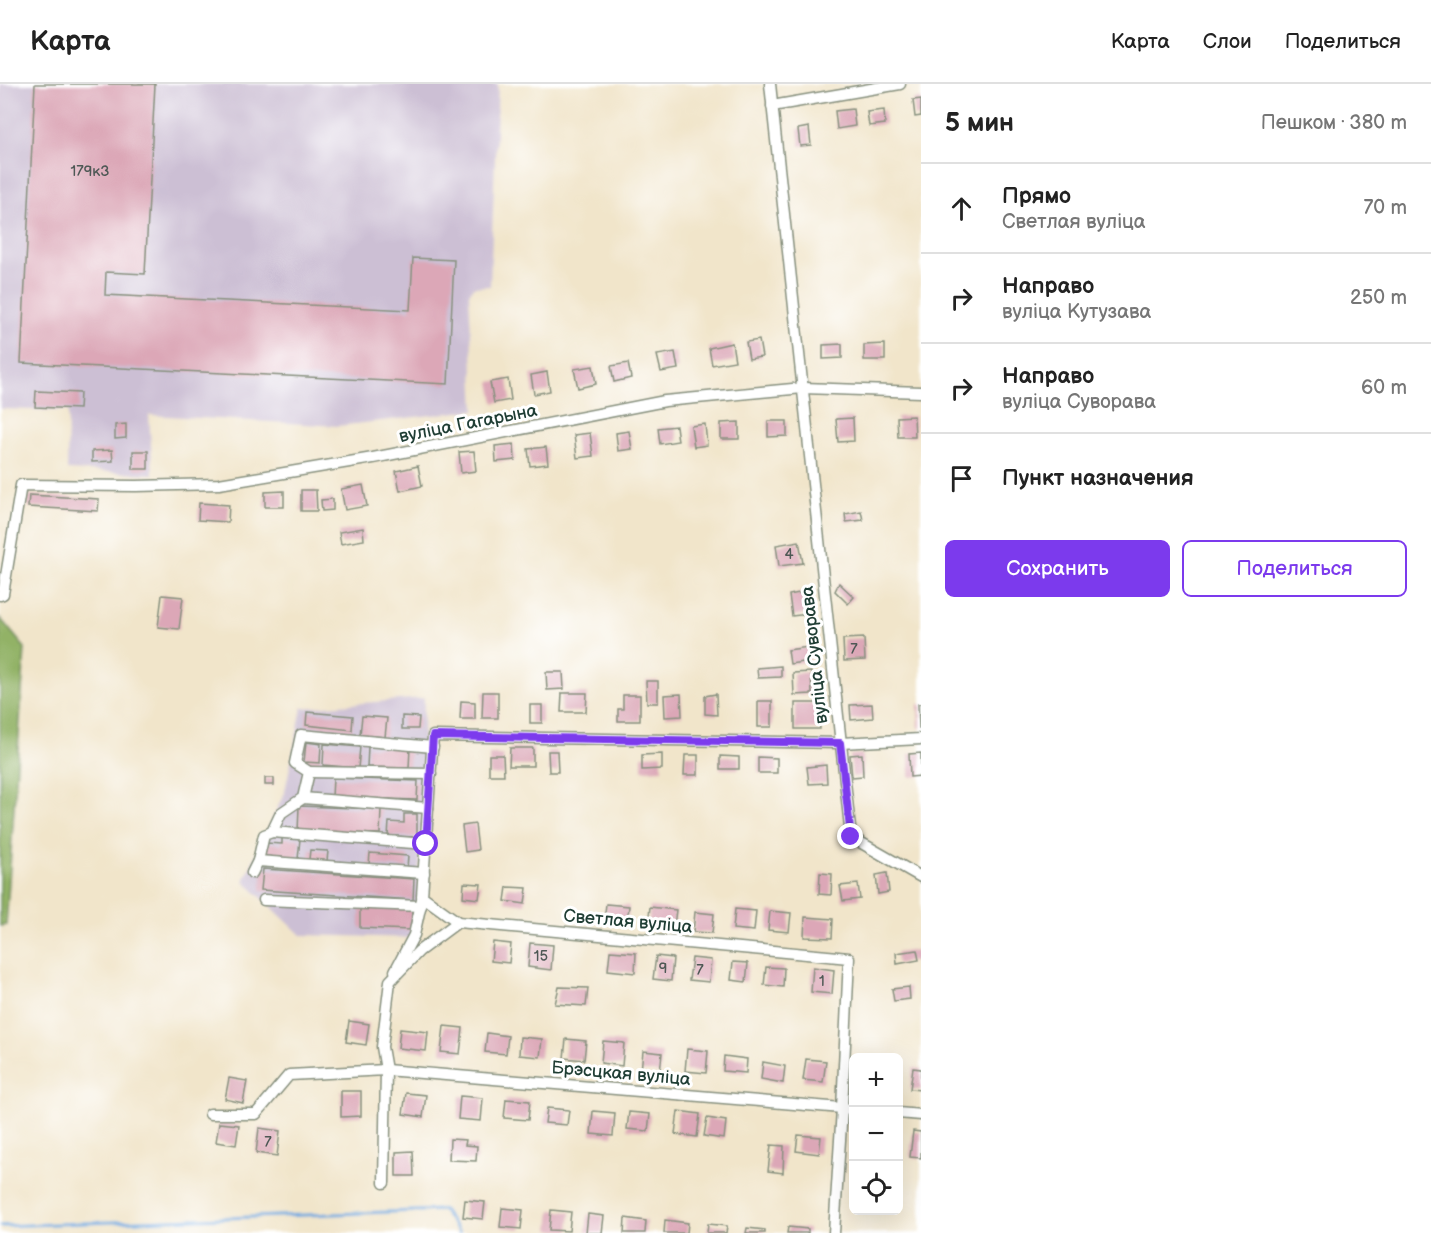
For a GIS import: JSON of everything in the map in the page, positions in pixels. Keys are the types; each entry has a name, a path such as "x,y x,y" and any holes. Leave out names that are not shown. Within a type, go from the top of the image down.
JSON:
{"street":[{"name":"вуліца Суворава","path":"770,84 851,837 921,877"},
{"path":"772,106 843,88 900,84"},
{"name":"вуліца Гагарына","path":"0,595 3,594 21,485 219,484 373,458 665,401 803,388 921,392"},
{"path":"431,774 309,772 295,764 301,735 433,741 840,743 921,739"},
{"path":"384,1183 386,1070 382,1047 390,981 414,935 422,901 433,741"},
{"path":"303,798 309,772"},
{"path":"272,832 281,813 303,798 428,808"},
{"path":"252,873 258,861 264,834 272,832 426,844"},
{"path":"258,861 424,873"},
{"path":"264,900 422,901 458,922 419,951 390,981"},
{"name":"Светлая вуліца","path":"458,922 849,958 848,1109"},
{"name":"Брэсцкая вуліца","path":"210,1114 256,1114 289,1075 386,1070 848,1109"},
{"path":"834,1233 848,1109"},
{"path":"903,1113 921,1115"}],"shaded area":[{"path":"0,84 498,84 490,286 473,287 469,294 475,410 338,426 149,415 153,474 67,470 68,411 0,409"},
{"path":"424,698 417,938 301,935 244,881 285,791 302,708"}],"green space":[{"path":"0,618 25,648 6,925 0,926"}],"building":[{"path":"35,84 155,84 145,274 106,272 105,295 410,310 413,258 454,260 448,384 21,363"},
{"path":"921,99 921,116 915,117 913,100"},
{"path":"853,109 855,126 837,129 835,111"},
{"path":"884,110 885,124 869,126 867,112"},
{"path":"809,127 811,145 800,146 798,129"},
{"path":"759,340 762,357 749,359 746,342"},
{"path":"732,343 735,361 712,365 709,348"},
{"path":"842,344 842,358 823,359 823,345"},
{"path":"885,344 885,360 864,360 864,345"},
{"path":"675,352 678,369 661,372 657,355"},
{"path":"628,363 631,378 614,382 611,366"},
{"path":"593,366 596,384 578,388 574,369"},
{"path":"547,372 550,391 534,394 531,375"},
{"path":"508,379 511,400 494,403 490,382"},
{"path":"36,391 80,393 79,409 35,407"},
{"path":"914,416 915,437 898,437 897,417"},
{"path":"853,418 854,441 838,442 836,419"},
{"path":"768,421 787,421 787,436 768,437"},
{"path":"739,422 739,439 721,439 721,423"},
{"path":"126,424 126,438 115,439 115,425"},
{"path":"705,424 707,445 694,447 691,426"},
{"path":"676,426 678,441 660,444 658,428"},
{"path":"629,431 632,449 618,451 616,433"},
{"path":"590,433 593,456 577,458 574,435"},
{"path":"514,444 515,460 496,462 495,446"},
{"path":"546,447 548,464 530,466 528,449"},
{"path":"112,450 113,461 92,462 92,451"},
{"path":"133,451 148,451 148,469 133,469"},
{"path":"474,451 476,471 461,473 459,452"},
{"path":"418,466 422,486 400,491 396,471"},
{"path":"363,485 367,506 345,510 341,489"},
{"path":"301,490 316,490 317,511 301,511"},
{"path":"284,491 284,507 265,507 265,492"},
{"path":"29,495 99,499 98,511 28,507"},
{"path":"333,499 333,510 322,511 321,500"},
{"path":"199,503 229,505 228,522 198,520"},
{"path":"861,511 863,520 846,522 845,514"},
{"path":"363,528 364,540 341,544 339,532"},
{"path":"799,541 803,563 779,566 776,545"},
{"path":"839,583 854,597 848,604 835,591"},
{"path":"804,592 808,614 792,616 789,595"},
{"path":"162,595 183,597 179,629 158,627"},
{"path":"864,638 865,660 844,661 843,639"},
{"path":"808,647 810,661 790,664 788,650"},
{"path":"781,666 781,677 758,678 757,668"},
{"path":"546,672 563,672 564,689 547,690"},
{"path":"811,672 812,694 794,695 793,673"},
{"path":"646,681 658,681 658,703 647,703"},
{"path":"483,692 498,692 498,718 482,718"},
{"path":"562,693 587,693 586,712 561,712"},
{"path":"681,694 682,716 665,717 664,695"},
{"path":"716,694 717,715 705,714 705,696"},
{"path":"623,695 640,695 640,721 618,721 618,709 623,709"},
{"path":"461,701 475,702 475,719 460,719"},
{"path":"758,701 772,701 772,727 758,727"},
{"path":"795,703 819,703 820,729 795,729"},
{"path":"872,704 873,718 851,720 850,705"},
{"path":"918,704 921,704 921,728 919,728"},
{"path":"530,705 542,705 542,723 530,723"},
{"path":"307,712 353,716 352,730 306,725"},
{"path":"362,716 387,718 385,737 360,735"},
{"path":"402,716 419,717 418,729 402,729"},
{"path":"306,742 321,744 320,763 304,762"},
{"path":"324,744 360,747 358,768 323,765"},
{"path":"368,747 410,748 409,768 367,767"},
{"path":"510,748 533,748 533,766 509,766"},
{"path":"548,751 557,751 558,772 549,772"},
{"path":"921,753 921,776 910,777 909,754"},
{"path":"662,754 662,769 642,770 642,755"},
{"path":"862,754 863,776 852,777 850,755"},
{"path":"489,755 503,755 504,775 489,775"},
{"path":"685,755 698,755 698,775 684,775"},
{"path":"720,756 739,757 739,769 720,769"},
{"path":"758,757 777,758 777,773 758,773"},
{"path":"826,765 827,783 809,784 807,767"},
{"path":"265,778 274,778 274,785 265,785"},
{"path":"333,778 418,781 417,800 332,797"},
{"path":"299,806 381,809 380,834 298,832"},
{"path":"404,814 417,814 417,837 388,836 389,822 404,823"},
{"path":"475,824 478,850 465,852 462,826"},
{"path":"282,838 300,839 298,859 265,856 266,843 282,844"},
{"path":"310,850 328,851 327,861 309,859"},
{"path":"370,853 408,856 407,868 369,865"},
{"path":"263,869 414,879 413,900 261,890"},
{"path":"820,873 832,874 831,895 819,894"},
{"path":"887,873 889,892 878,894 876,875"},
{"path":"464,883 481,884 479,899 463,897"},
{"path":"858,884 860,899 843,901 840,886"},
{"path":"507,887 527,888 525,904 505,901"},
{"path":"606,904 629,906 627,924 604,921"},
{"path":"360,907 412,909 411,930 360,928"},
{"path":"650,907 676,910 674,926 648,924"},
{"path":"735,909 756,911 754,931 733,929"},
{"path":"770,911 791,913 789,932 768,930"},
{"path":"695,912 714,914 712,933 693,932"},
{"path":"805,917 833,919 832,938 804,937"},
{"path":"493,942 511,944 509,963 491,961"},
{"path":"530,943 553,945 551,970 528,967"},
{"path":"917,950 919,960 897,964 896,953"},
{"path":"610,951 636,953 635,973 608,970"},
{"path":"656,956 673,958 671,981 653,979"},
{"path":"692,958 711,960 709,982 689,980"},
{"path":"733,962 748,963 746,982 731,980"},
{"path":"766,967 784,968 783,987 764,985"},
{"path":"813,967 834,970 832,994 811,992"},
{"path":"559,987 588,988 586,1006 555,1004"},
{"path":"909,987 910,999 894,1001 892,989"},
{"path":"349,1021 369,1024 366,1045 346,1042"},
{"path":"444,1026 463,1028 460,1054 441,1052"},
{"path":"400,1029 428,1032 426,1051 398,1048"},
{"path":"487,1033 508,1036 506,1054 485,1052"},
{"path":"520,1037 542,1039 540,1057 519,1055"},
{"path":"566,1039 586,1041 584,1060 564,1058"},
{"path":"603,1041 624,1043 622,1066 601,1063"},
{"path":"687,1049 708,1051 706,1073 685,1071"},
{"path":"643,1051 662,1053 660,1073 641,1071"},
{"path":"724,1056 747,1059 746,1073 723,1071"},
{"path":"806,1059 826,1061 823,1082 803,1080"},
{"path":"763,1062 785,1066 783,1083 761,1079"},
{"path":"913,1068 921,1069 921,1090 910,1089"},
{"path":"229,1078 247,1081 243,1103 225,1099"},
{"path":"341,1091 361,1091 361,1116 341,1117"},
{"path":"406,1093 426,1095 423,1117 403,1114"},
{"path":"460,1096 483,1098 481,1121 458,1119"},
{"path":"506,1099 530,1101 528,1120 504,1118"},
{"path":"547,1108 569,1110 567,1125 545,1123"},
{"path":"593,1111 615,1113 613,1136 591,1134"},
{"path":"678,1111 700,1114 697,1137 675,1134"},
{"path":"629,1112 650,1114 648,1131 627,1129"},
{"path":"707,1118 726,1121 724,1139 704,1136"},
{"path":"219,1123 239,1125 236,1145 216,1142"},
{"path":"259,1128 280,1131 277,1156 256,1153"},
{"path":"913,1131 921,1132 921,1158 910,1157"},
{"path":"798,1135 821,1137 819,1154 796,1151"},
{"path":"450,1139 466,1140 465,1145 477,1146 476,1161 449,1160"},
{"path":"771,1145 784,1146 783,1173 768,1171"},
{"path":"413,1151 414,1176 396,1176 396,1152"},
{"path":"465,1200 485,1202 483,1219 463,1217"},
{"path":"502,1208 523,1210 521,1229 500,1227"},
{"path":"551,1210 571,1212 569,1231 549,1230"},
{"path":"588,1214 604,1216 602,1233 586,1233"},
{"path":"625,1218 646,1221 645,1233 624,1233"},
{"path":"665,1220 688,1223 687,1233 664,1233"},
{"path":"708,1224 727,1226 726,1233 707,1233"},
{"path":"788,1227 808,1229 808,1233 787,1233"},
{"path":"747,1228 765,1230 765,1233 746,1233"}],"waterway":[{"path":"0,1226 443,1210 459,1233"}],"route":[{"path":"426,844 433,736 840,743 851,837"}]}
